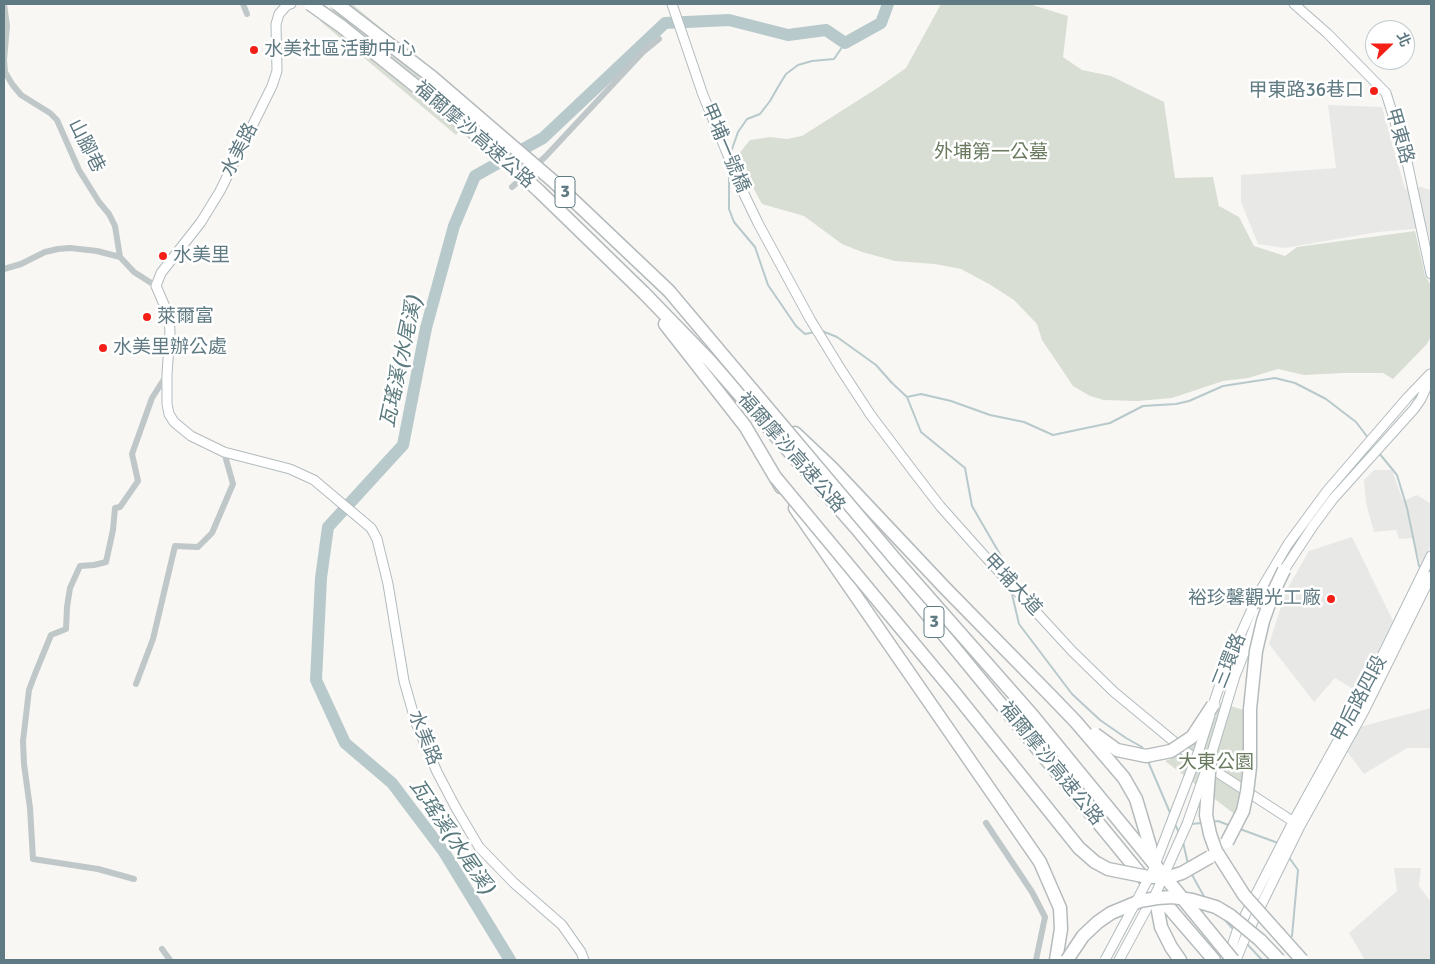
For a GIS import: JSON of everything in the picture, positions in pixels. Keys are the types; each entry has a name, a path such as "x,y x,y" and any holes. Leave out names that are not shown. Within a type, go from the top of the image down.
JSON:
{"highway":[{"name":"福爾摩沙高速公路","path":"310,4 483,140 539,191 644,293 710,361 845,515 1214,960"},
{"name":"福爾摩沙高速公路","path":"337,4 432,77 553,181 669,291 895,559 1033,716 1234,960"},
{"path":"644,293 669,330 744,426 802,519 1040,862 1060,908 1061,929 1056,960"},
{"path":"767,407 831,467 1050,694 1082,728 1124,778 1136,799 1143,820 1150,846 1153,870"},
{"path":"776,478 954,692 1079,848 1108,869 1148,877 1169,877 1182,873 1204,861 1227,842 1240,817 1248,792 1250,709 1256,651 1263,621 1284,570"},
{"path":"1050,694 1100,739 1117,750 1146,756 1171,751 1192,737 1213,705"},
{"path":"1210,759 1206,815 1216,851 1244,895 1302,960"},
{"path":"1154,895 1161,927 1171,948 1180,960"},
{"path":"1067,960 1084,936 1098,922 1112,913 1140,901 1173,897 1216,907 1232,916 1260,940 1279,960"}],"street":[{"name":"山腳巷","path":"4,4 8,26 4,60 5,72 21,95 57,120 79,170 115,226 120,257"},
{"path":"243,4 247,14"},
{"name":"水美路","path":"156,286 161,273 201,222 220,191 272,86 277,71 276,24 278,14 287,5 291,4"},
{"name":"甲東路","path":"1294,4 1328,34 1386,93 1406,156 1431,274"},
{"name":"甲埔一號橋","path":"672,6 703,95 744,194 789,282"},
{"path":"512,187 546,156 643,52 659,39"},
{"path":"4,269 21,264 45,252 58,249 70,248 97,251 120,257 134,272 156,286 169,316 167,404 174,422 190,436 224,452 233,484 212,533 198,547 175,546 154,639 136,684"},
{"name":"甲埔大道","path":"789,282 855,392 891,443 940,506 1013,587 1091,670 1140,715 1189,754 1296,824"},
{"name":"三環路","path":"1119,960 1154,895 1187,824 1210,759 1235,676 1249,638 1265,604 1284,570 1333,499 1414,409 1422,388 1431,373"},
{"path":"134,879 98,869 34,859 23,741 29,690 51,635 66,629 70,588 80,566 106,562 113,530 115,508 120,507 138,481 132,454 152,398 167,374"},
{"name":"三環路","path":"1105,960 1153,870 1198,753 1226,667 1260,590 1288,544 1327,491 1431,377"},
{"name":"水美路","path":"224,452 290,469 314,480 371,528 377,539 388,584 406,690 416,723 437,772 479,847 514,883 562,925 581,952 584,960"},
{"name":"甲后路四段","path":"1281,855 1359,703 1431,556"},
{"name":"甲后路四段","path":"1296,824 1364,711 1431,576"},
{"path":"986,823 1032,892 1045,917 1036,960"},
{"path":"1234,960 1281,855"},
{"path":"1227,960 1237,931 1281,855"},
{"path":"1153,870 1154,895"},
{"path":"162,949 170,960"}],"shaded area":[{"path":"1328,105 1382,107 1405,189 1421,187 1431,190 1431,244 1427,228 1378,232 1285,248 1258,244 1241,202 1241,175 1336,168"},
{"path":"1374,470 1392,470 1403,501 1417,495 1431,504 1431,544 1422,568 1413,538 1399,539 1396,530 1374,532 1366,503 1364,480"},
{"name":"裕珍馨觀光工廠","path":"1352,537 1393,621 1358,692 1335,678 1314,702 1269,644 1286,591 1309,551"},
{"path":"1431,708 1431,752 1429,748 1407,748 1364,774 1345,749 1356,728"},
{"path":"1394,868 1421,868 1419,886 1431,902 1431,960 1365,960 1349,933 1397,891"}],"green space":[{"path":"334,4 352,4 478,108 456,135 320,21"},
{"name":"外埔第一公墓","path":"941,4 1029,4 1068,16 1063,57 1082,70 1111,76 1164,102 1175,178 1213,177 1219,206 1239,217 1254,246 1285,256 1297,247 1415,231 1425,275 1431,286 1431,336 1427,344 1393,379 1383,373 1304,375 1278,369 1248,378 1223,381 1172,398 1137,401 1104,400 1090,396 1073,386 1042,340 1037,324 1014,300 989,284 961,269 935,264 895,261 862,252 842,244 804,216 762,204 750,182 739,173 738,155 750,140 770,137 787,139 802,136 906,68"},
{"name":"大東公園","path":"1220,703 1244,710 1246,769 1237,816 1165,761 1175,757 1192,743"}],"waterway":[{"name":"瓦瑤溪(水尾溪)","path":"510,960 444,852 392,783 345,743 316,680 321,578 328,527 403,445 426,328 454,226 475,176 543,138 665,23 729,20 788,35 826,30 845,43 881,23 888,4"},
{"path":"731,152 738,132 747,119 760,114 786,74 798,65 812,61 834,59 845,43"},
{"path":"729,169 729,209 734,222 755,247 768,285 796,326 805,334 815,332"},
{"path":"822,331 837,337 876,365 907,397 921,432 965,468 972,506 1001,556 1006,573"},
{"path":"907,397 921,394 951,401 990,415 1024,422 1053,435 1110,423 1143,406 1176,404 1189,401 1223,386 1275,378 1295,383 1326,399 1356,422 1369,439"},
{"path":"1379,453 1397,475 1407,508 1419,566 1422,567"},
{"path":"1011,590 1019,624 1072,694 1100,720 1144,750"},
{"path":"1147,759 1171,815"},
{"path":"1211,822 1218,821 1231,826"},
{"path":"1191,824 1202,823"},
{"path":"1175,824 1179,833"},
{"path":"1240,829 1278,843"},
{"path":"1183,842 1188,864"},
{"path":"1288,856 1298,870 1292,936"},
{"path":"1191,873 1206,900"},
{"path":"1223,918 1233,929"},
{"path":"1247,944 1262,960"}],"place":[{"name":"水美社區活動中心","path":"254,50"},
{"name":"甲東路36巷口","path":"1374,91"},
{"name":"水美里","path":"163,256"},
{"name":"萊爾富","path":"147,317"},
{"name":"水美里辦公處","path":"103,348"},
{"name":"裕珍馨觀光工廠","path":"1331,599"}]}
